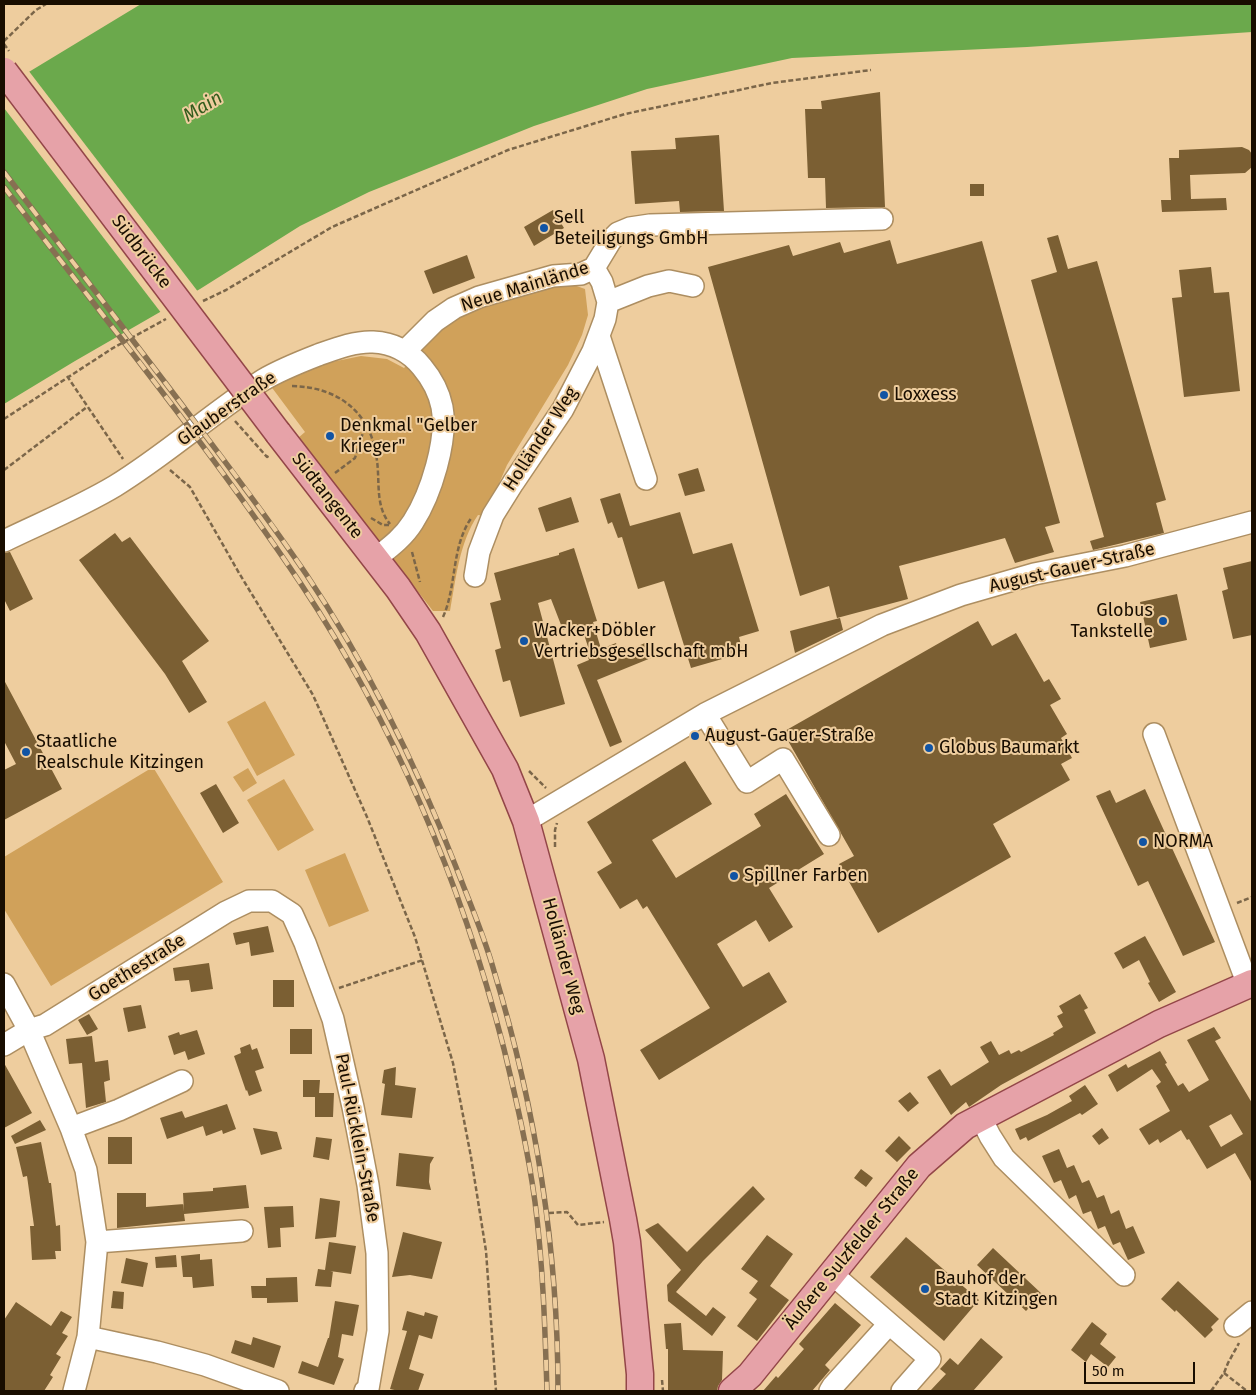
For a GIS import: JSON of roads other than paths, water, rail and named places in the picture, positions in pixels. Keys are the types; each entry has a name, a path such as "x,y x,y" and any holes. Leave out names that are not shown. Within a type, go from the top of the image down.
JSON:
{"main road":[{"name":"Südbrücke","path":"4,71 273,441"},
{"name":"Südtangente","path":"273,441 375,559"},
{"name":"Holländer Weg","path":"375,559 428,632 461,689 505,769 526,821 591,1059 628,1251 640,1391"},
{"name":"Äußere Sulzfelder Straße","path":"732,1391 750,1375 919,1166 965,1126 1159,1024 1250,984"}],"street":[{"name":"Neue Mainlände","path":"405,351 435,321 454,308 479,297 553,276 581,274 594,268 611,240 618,233 630,228 650,225 882,219"},
{"path":"594,268 602,282 608,302 648,286 669,281 693,286"},
{"name":"Holländer Weg","path":"475,576 479,552 493,516 512,482 563,409 593,351 605,319 608,302"},
{"path":"599,336 646,479"},
{"name":"Glauberstraße","path":"4,542 107,490 154,461 265,379 333,350 364,342 373,342 393,346 405,351 417,360 437,390 442,408 443,426 440,450 430,487 421,509 402,538 375,559"},
{"name":"August-Gauer-Straße","path":"526,821 705,714 882,625 961,595 1034,574 1126,556 1252,522"},
{"path":"705,714 747,782 783,759 829,835"},
{"path":"1154,734 1250,984"},
{"name":"Goethestraße","path":"4,1045 29,1030 45,1025 234,908 249,900 272,901"},
{"name":"Paul-Rücklein-Straße","path":"272,901 292,914 305,943 333,1019 368,1185 377,1253 378,1331 368,1389 365,1391"},
{"path":"4,984 29,1030 71,1128 86,1170 97,1242 88,1337 74,1391"},
{"path":"71,1128 120,1110 182,1081"},
{"path":"981,1118 1004,1158 1124,1276"},
{"path":"97,1242 242,1231"},
{"path":"832,1274 930,1359 902,1391"},
{"path":"1235,1326 1252,1312"},
{"path":"830,1391 889,1324"},
{"path":"88,1337 205,1365 278,1391"}],"water":[{"name":"Main","path":"141,4 1252,4 1252,32 1027,47 792,58 647,89 534,126 369,192 300,226 200,289 4,404 4,87"}],"railway":[{"path":"4,172 220,455 306,574 350,644 407,753 441,829 486,944 509,1022 532,1126 549,1232 554,1285 558,1391"},
{"path":"4,187 156,383 230,483 301,584 335,638 366,693 422,808 468,927 487,987 504,1049 521,1125 538,1225 547,1391"}],"place":[{"name":"Sell Beteiligungs GmbH","path":"544,228"},
{"name":"Loxxess","path":"884,395"},
{"name":"Denkmal \"Gelber Krieger\"","path":"330,436"},
{"name":"Globus Tankstelle","path":"1163,621"},
{"name":"Wacker+Döbler Vertriebsgesellschaft mbH","path":"524,641"},
{"name":"August-Gauer-Straße","path":"695,736"},
{"name":"Globus Baumarkt","path":"929,748"},
{"name":"Staatliche Realschule Kitzingen","path":"26,752"},
{"name":"NORMA","path":"1143,842"},
{"name":"Spillner Farben","path":"734,876"},
{"name":"Bauhof der Stadt Kitzingen","path":"925,1289"}]}
